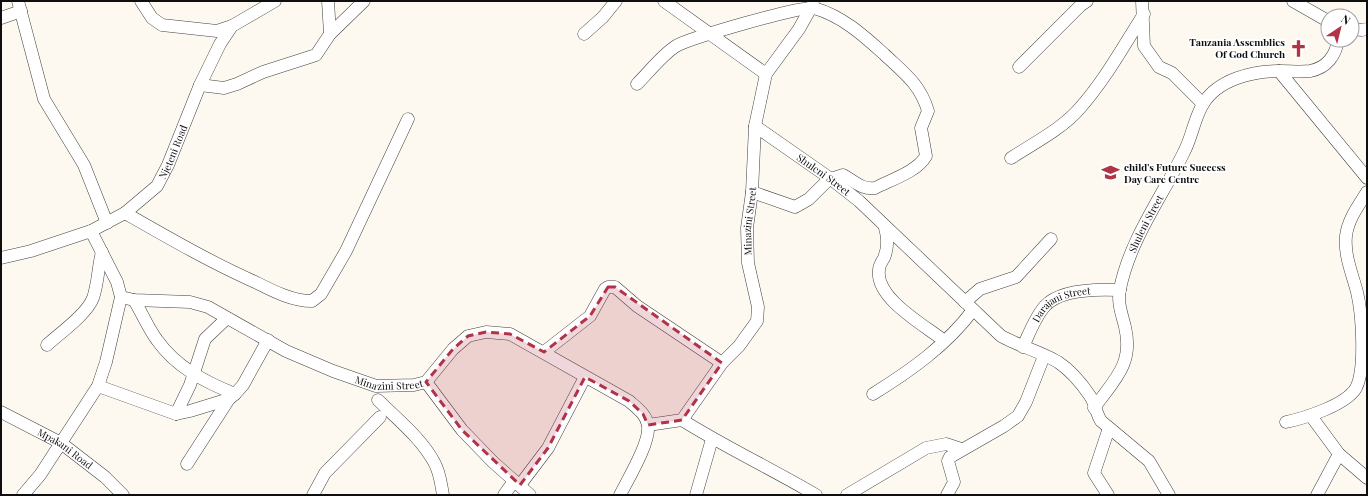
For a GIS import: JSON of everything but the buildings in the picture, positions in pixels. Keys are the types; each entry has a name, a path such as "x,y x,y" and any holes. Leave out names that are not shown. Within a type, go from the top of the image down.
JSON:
{"street":[{"path":"141,1 152,18 162,24 217,31 232,26"},
{"name":"Njeteni Road","path":"1,258 32,251 91,231 125,213 157,186 168,165 200,85 220,44 232,26 275,1"},
{"path":"328,1 330,34"},
{"path":"200,85 224,88 263,72 311,57 319,51 330,34 364,1"},
{"path":"584,34 603,18 616,1"},
{"path":"1019,67 1081,5 1087,1"},
{"path":"1142,1 1144,14 1144,46 1160,67 1172,74 1203,104"},
{"path":"1293,1 1320,17"},
{"path":"667,2 766,74"},
{"path":"637,84 674,47 684,42 739,24 813,4 838,17 860,32 921,91 928,111 922,128 926,152 924,161 912,169 875,188 869,189 844,175 830,178 809,199 795,207 752,192"},
{"name":"Minazini Street","path":"682,420 722,363 739,346 757,321 758,307 748,263 747,228 752,192 755,126 766,74 799,29 813,4"},
{"path":"1,18 19,6 44,99 84,165 107,223"},
{"path":"1011,158 1063,124 1080,108 1107,71 1144,14"},
{"name":"Shuleni Street","path":"1094,408 1120,372 1127,357 1129,343 1120,309 1120,290 1129,257 1185,151 1203,104 1216,90 1234,79 1260,72 1310,71 1321,68 1337,52 1337,48"},
{"path":"1279,71 1367,178"},
{"path":"125,213 181,245 243,277 302,301 312,301 321,294 346,251 408,119"},
{"name":"Shuleni Street","path":"755,126 830,178 859,202 1001,336 1023,348 1057,362 1073,376 1092,397 1094,408 1101,421 1149,461 1158,474 1166,494"},
{"path":"1286,422 1311,416 1346,399 1356,388 1365,329 1347,258 1346,236 1350,221 1367,192"},
{"path":"885,228 888,239 885,255 879,270 881,285 891,300 943,340"},
{"path":"23,495 40,475 98,386 106,362 121,297 117,282 91,231"},
{"path":"873,394 912,369 964,322 969,306 980,289 1016,277 1051,239"},
{"path":"47,345 89,306 94,297 98,267 102,252"},
{"path":"544,352 590,316 605,289 608,287 615,287 637,306 722,363"},
{"name":"Darajani Street","path":"1023,348 1041,311 1052,300 1076,292 1096,288 1120,290"},
{"name":"Minazini Street","path":"121,297 134,300 190,302 208,307 286,351 333,371 376,386 414,385 426,382 453,349 468,336 486,332 510,334 544,352 585,378 629,402 643,414 648,425"},
{"path":"134,300 157,340 179,363 232,397"},
{"path":"176,414 190,385 205,339 227,318"},
{"path":"187,464 232,397 243,385 268,340"},
{"path":"947,495 954,482 948,461 953,453 1004,426 1018,416 1026,402 1044,356"},
{"path":"504,495 517,483 548,448 585,378"},
{"path":"426,382 462,430 493,462 530,495"},
{"path":"98,386 176,414 232,397"},
{"path":"378,400 410,431 434,462 439,474 443,495"},
{"name":"Mpakani Road","path":"1,412 61,443 105,477 123,495"},
{"path":"1311,416 1339,454 1367,478"},
{"path":"313,495 325,473 380,417"},
{"path":"620,495 648,435 648,425 682,420 712,439 772,469 816,495"},
{"path":"1108,495 1094,473 1109,428"},
{"path":"696,495 712,439"},
{"path":"847,495 926,448 946,444 961,450"},
{"path":"1317,495 1339,454"}],"highlighted area":[{"path":"608,287 615,287 722,363 682,420 648,425 643,414 629,401 585,377 548,448 520,485 462,430 426,382 453,349 468,336 486,332 510,334 544,352 590,316"}],"place":[{"name":"Tanzania Assemblies Of God Church","path":"1298,48"},
{"name":"child's Future Success Day Care Centre","path":"1111,173"}]}
